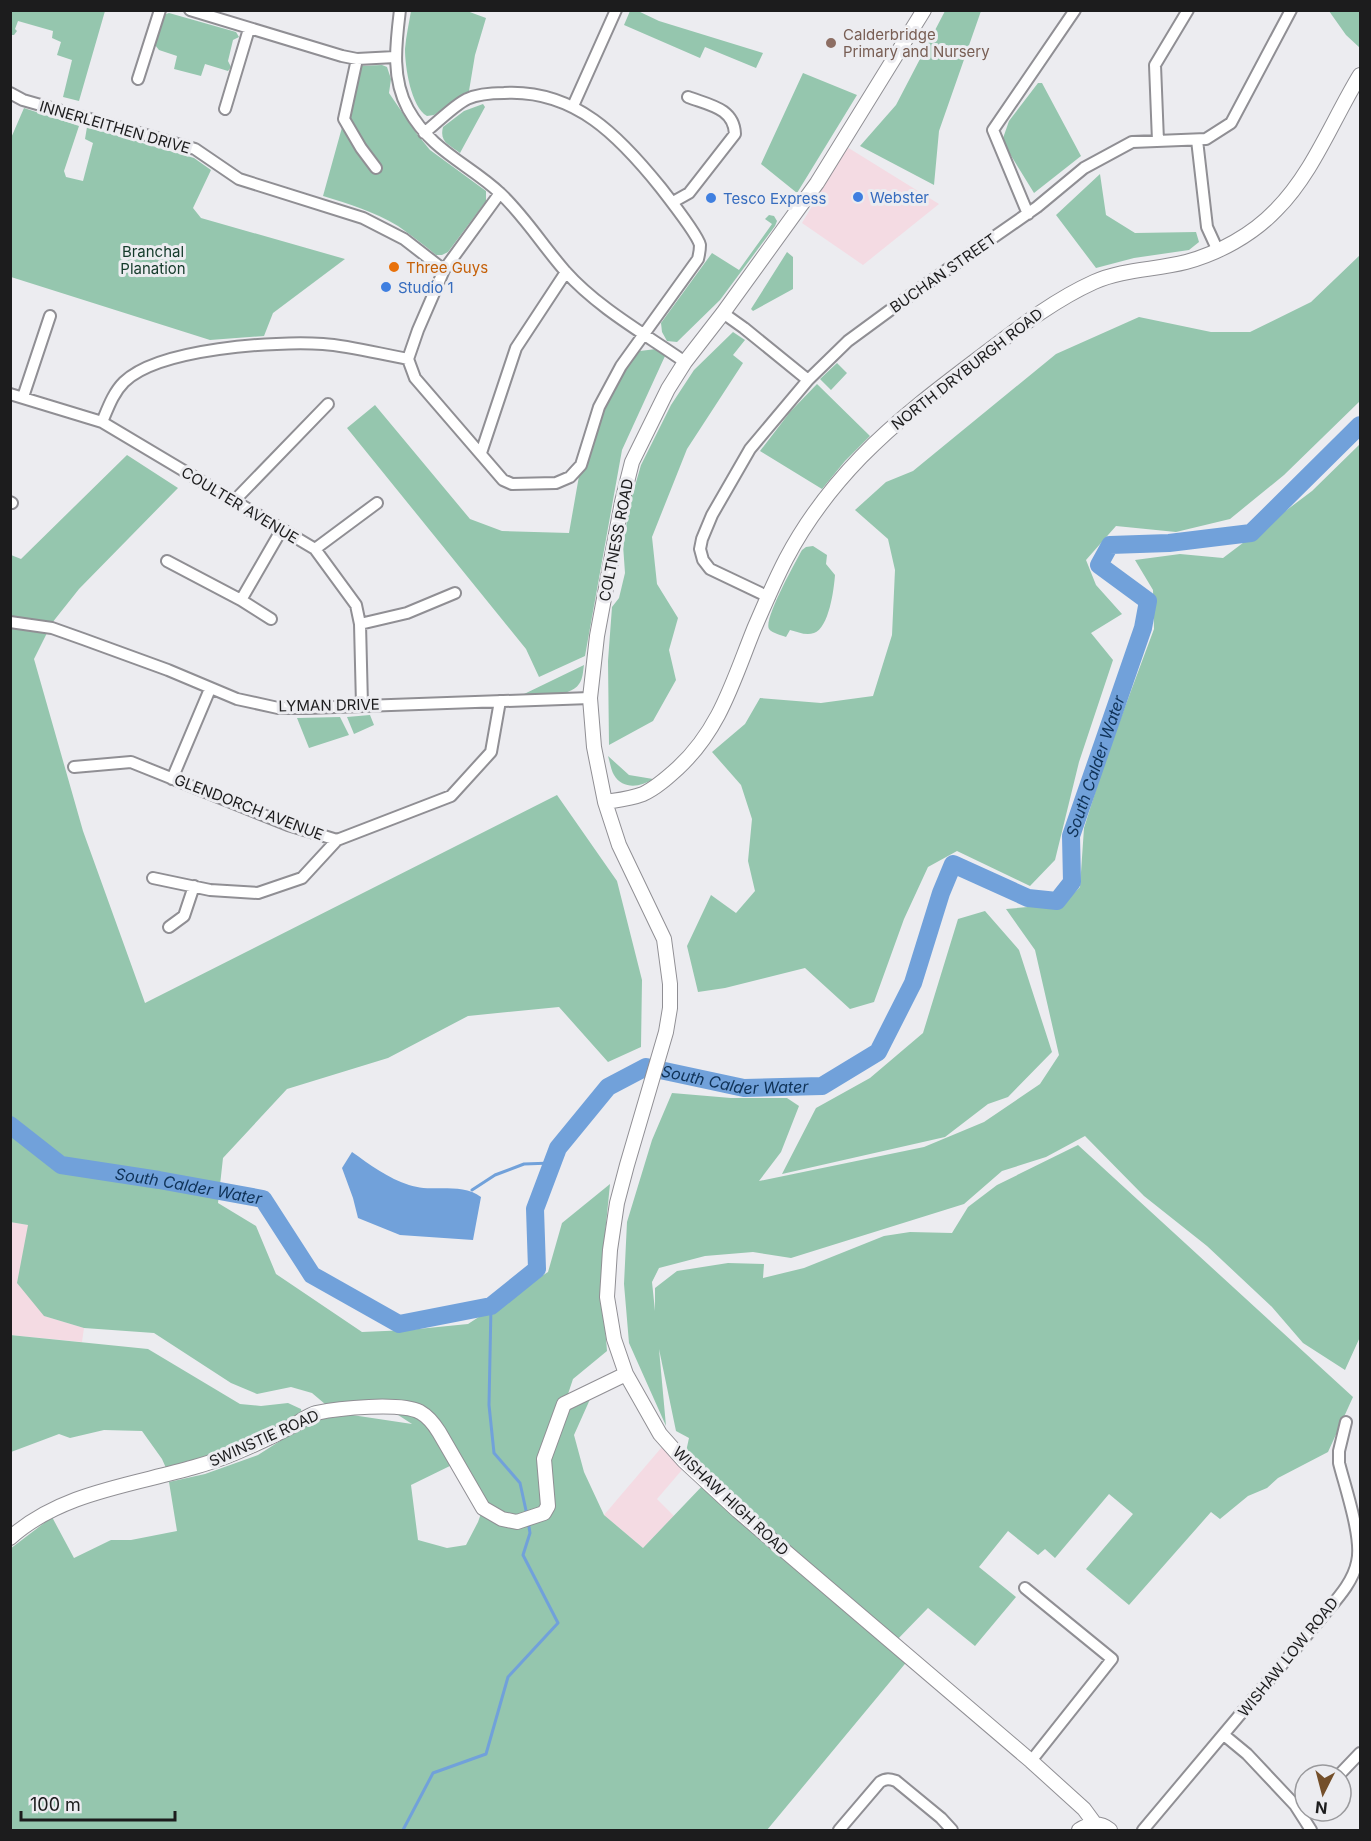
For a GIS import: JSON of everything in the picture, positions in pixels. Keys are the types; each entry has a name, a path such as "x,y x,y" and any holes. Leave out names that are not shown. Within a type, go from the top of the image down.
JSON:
{"street":[{"path":"138,79 160,10"},
{"path":"190,10 342,56 357,59 395,57"},
{"path":"400,10 395,57 400,88 407,107 424,133 440,149 500,193 533,228 566,272 592,297 685,362"},
{"path":"573,106 616,10"},
{"name":"COLTNESS ROAD","path":"653,1081 670,1008 670,984 664,939 619,845 605,802 594,747 590,698 597,636 622,502 632,462 668,389 685,362 817,183 924,10"},
{"path":"1028,214 993,130 1075,10"},
{"path":"1158,141 1155,65 1188,10"},
{"name":"BUCHAN STREET","path":"769,597 710,569 703,560 700,549 712,515 750,449 808,380 848,341 1028,214 1083,168 1132,142 1206,139 1231,123 1291,10"},
{"path":"225,109 249,29"},
{"path":"357,59 344,119 376,168"},
{"name":"NORTH DRYBURGH ROAD","path":"605,802 629,798 657,786 686,761 701,743 716,722 729,694 785,561 817,507 850,468 878,440 911,410 1045,308 1071,293 1098,280 1120,273 1186,262 1241,238 1276,211 1300,180 1360,75"},
{"path":"424,133 468,98 490,93 522,92 549,97 573,106 614,134 640,162 673,202 700,244 698,259 621,366 604,396 581,465 570,477 556,483 512,484 503,480 415,378 408,359 444,270 500,193"},
{"name":"INNERLEITHEN DRIVE","path":"10,93 23,100 195,149 239,179 363,218 404,239 444,270"},
{"path":"673,202 689,193 735,134 734,123 728,114 688,97"},
{"path":"1197,140 1206,227 1218,250"},
{"path":"481,453 516,348 566,272"},
{"path":"723,313 808,380"},
{"path":"23,397 50,316"},
{"path":"102,422 116,392 126,381 142,370 190,353 275,344 324,344 408,359"},
{"name":"COULTER AVENUE","path":"10,394 102,422 315,549 356,605 360,624 362,705"},
{"path":"234,501 328,404"},
{"path":"315,549 377,503"},
{"path":"241,600 282,529"},
{"path":"167,561 272,619"},
{"path":"360,624 407,613 455,593"},
{"name":"LYMAN DRIVE","path":"10,622 62,632 168,670 237,699 278,708 590,698"},
{"path":"172,779 210,689"},
{"name":"GLENDORCH AVENUE","path":"74,767 131,762 288,825 337,840 451,796 491,752 500,701"},
{"path":"153,878 210,890 258,893 302,878 337,840"},
{"path":"169,927 184,916 194,886"},
{"name":"WISHAW HIGH ROAD","path":"653,1081 617,1203 610,1250 608,1297 614,1339 626,1374 660,1434 684,1461 756,1527 1031,1761 1084,1809 1095,1824"},
{"name":"SWINSTIE ROAD","path":"10,1538 61,1504 190,1469 234,1454 314,1413 357,1408 403,1408 421,1413 431,1420 439,1432 483,1508 502,1520 527,1519 544,1513 548,1506 544,1459 564,1404 626,1374"},
{"name":"WISHAW LOW ROAD","path":"1143,1830 1322,1617 1349,1582 1359,1562 1356,1537 1339,1462 1339,1451 1346,1422"},
{"path":"1025,1588 1112,1659 1031,1761"},
{"path":"1224,1736 1293,1796"},
{"path":"839,1830 880,1782 891,1779 941,1818 952,1830"},
{"path":"1079,1830 1084,1809"},
{"path":"1079,1830 1095,1824 1110,1830"}],"shaded area":[{"path":"847,147 939,204 863,265 802,223"},
{"path":"10,1222 28,1225 44,1316 84,1328 82,1342 11,1335"},
{"path":"667,1441 687,1464 657,1499 674,1516 643,1548 604,1515"}],"green space":[{"path":"11,11 105,11 79,101 63,97 72,60 57,55 61,42 52,38 53,31 18,21 15,29 17,31 11,35"},
{"path":"411,11 467,11 486,18 475,55 469,91 434,115 427,116 421,111 413,96 408,76 405,49"},
{"path":"630,11 638,11 659,21 763,53 756,68 705,47 700,58 624,25"},
{"path":"945,11 981,11 939,131 934,185 860,146 896,105"},
{"path":"1329,11 1360,11 1360,48 1346,35"},
{"path":"169,13 236,32 239,37 233,40 228,61 231,67 228,71 205,64 201,76 174,69 177,56 159,50 155,45 163,15"},
{"path":"382,65 387,67 391,79 389,93 430,150 486,191 486,201 448,252 442,255 436,255 398,226 380,217 323,196 359,66"},
{"path":"803,73 857,95 797,193 761,164"},
{"path":"1038,83 1042,83 1081,156 1034,193 1002,141 1009,121"},
{"path":"483,104 485,107 460,153 444,140 443,127 464,111"},
{"name":"Branchal Planation","path":"24,108 79,126 64,171 66,177 83,181 93,143 85,139 87,127 194,158 211,170 193,208 201,218 345,259 273,313 264,336 210,340 11,277 11,138"},
{"path":"1100,174 1106,215 1135,233 1196,232 1199,242 1189,250 1134,258 1096,268 1056,215"},
{"path":"769,215 774,216 777,221 775,226 720,300 677,342 667,341 662,332 661,323 712,253 739,270 772,224 765,219"},
{"path":"787,252 793,257 793,289 753,311 751,309"},
{"path":"1360,255 1360,401 1284,475 1230,519 1176,532 1116,526 1086,560 1096,585 1122,614 1091,633 1113,660 1079,762 1055,860 1030,886 957,851 928,867 904,919 874,1002 850,1009 805,968 725,988 698,992 687,946 711,895 736,913 755,891 748,861 752,819 741,785 712,752 745,724 760,698 821,703 873,696 892,635 895,570 888,539 855,510 886,482 913,471 1056,354 1139,317 1211,332 1250,332 1311,302"},
{"path":"733,332 745,340 733,355 743,363 687,449 652,537 657,584 678,618 669,650 676,680 653,721 609,745 608,661 612,607 619,598 625,573 623,545 630,503 641,465 671,405 694,370"},
{"path":"656,349 665,356 622,450 585,656 539,677 526,649 347,428 375,405 470,519 502,531 569,533 579,476 584,469 605,407 620,376 640,351"},
{"path":"837,363 847,373 831,390 820,379"},
{"path":"817,384 870,436 822,489 760,451 790,412"},
{"path":"1360,444 1360,1337 1345,1370 1303,1343 1272,1307 1207,1246 1144,1196 1085,1136 1046,1157 1002,1171 964,1204 791,1258 753,1252 705,1256 659,1268 652,1282 655,1311 655,1288 677,1271 728,1263 764,1264 763,1278 804,1268 884,1236 910,1232 952,1233 968,1207 997,1185 1078,1145 1353,1397 1328,1452 1278,1478 1267,1488 1248,1496 1220,1519 1211,1512 1129,1605 1086,1569 1133,1514 1109,1494 1055,1558 1045,1549 1038,1555 1008,1531 979,1567 1016,1597 975,1646 928,1608 893,1644 909,1659 767,1830 11,1830 10,1549 52,1517 74,1558 111,1540 131,1540 177,1531 169,1482 205,1474 258,1455 313,1420 352,1415 412,1424 378,1402 325,1404 312,1393 291,1387 257,1394 231,1383 154,1333 84,1328 44,1316 17,1283 28,1225 10,1222 11,555 21,559 127,455 178,488 79,589 52,623 34,659 83,831 145,1003 557,795 617,881 642,980 641,1047 608,1062 559,1007 468,1016 388,1058 287,1089 223,1158 218,1203 256,1226 276,1274 362,1332 408,1330 468,1324 548,1272 562,1223 610,1184 601,1275 607,1351 573,1379 565,1403 591,1397 574,1435 584,1472 604,1515 643,1548 706,1482 684,1461 689,1438 676,1431 659,1349 666,1426 629,1343 624,1284 627,1222 652,1140 672,1093 731,1098 787,1098 799,1106 781,1152 759,1181 924,1147 984,1122 1040,1084 1059,1055 1035,950 1006,909 1063,904 1080,887 1084,828 1106,758 1154,629 1153,590 1135,560 1180,554 1223,558 1312,491","holes":["456,1463 483,1508 466,1545 447,1548 418,1540 411,1485"]},
{"path":"813,546 827,555 826,564 835,575 827,616 819,630 811,634 790,630 786,637 774,633 769,629 768,623 775,603 802,550"},
{"path":"584,665 580,682 568,692 520,696"},
{"path":"370,715 374,725 354,734 347,717"},
{"path":"340,717 349,735 309,748 297,718"},
{"path":"608,756 629,775 653,779 632,786 622,783 614,775"},
{"path":"985,911 1019,950 1052,1052 1008,1097 988,1104 945,1137 782,1174 816,1108 870,1078 923,1033 958,919"},
{"path":"10,1335 148,1349 240,1404 261,1406 288,1403 301,1409 302,1415 214,1456 166,1468 142,1431 104,1430 70,1438 59,1434 11,1452"}],"water":[{"path":"352,1152 387,1175 409,1185 465,1190 481,1197 473,1240 400,1235 358,1218 342,1168"}],"waterway":[{"name":"South Calder Water","path":"10,1125 61,1165 263,1199 312,1275 399,1324 491,1306 537,1269 535,1209 558,1148 608,1087 646,1067 744,1088 822,1086 878,1052 913,983 941,893 953,864 1028,898 1057,901 1072,882 1071,836 1143,628 1148,601 1099,565 1110,545 1169,543 1251,533 1360,425"},
{"path":"472,1190 495,1175 524,1164 552,1163"},
{"path":"491,1306 489,1405 494,1453 520,1483 527,1515"},
{"path":"403,1830 433,1773 486,1754 508,1677 558,1623 523,1555 530,1533 528,1521"}],"place":[{"name":"Calderbridge Primary and Nursery","path":"831,43"},
{"name":"Webster","path":"858,197"},
{"name":"Tesco Express","path":"711,198"},
{"name":"Three Guys","path":"394,267"},
{"name":"Studio 1","path":"386,287"}]}
